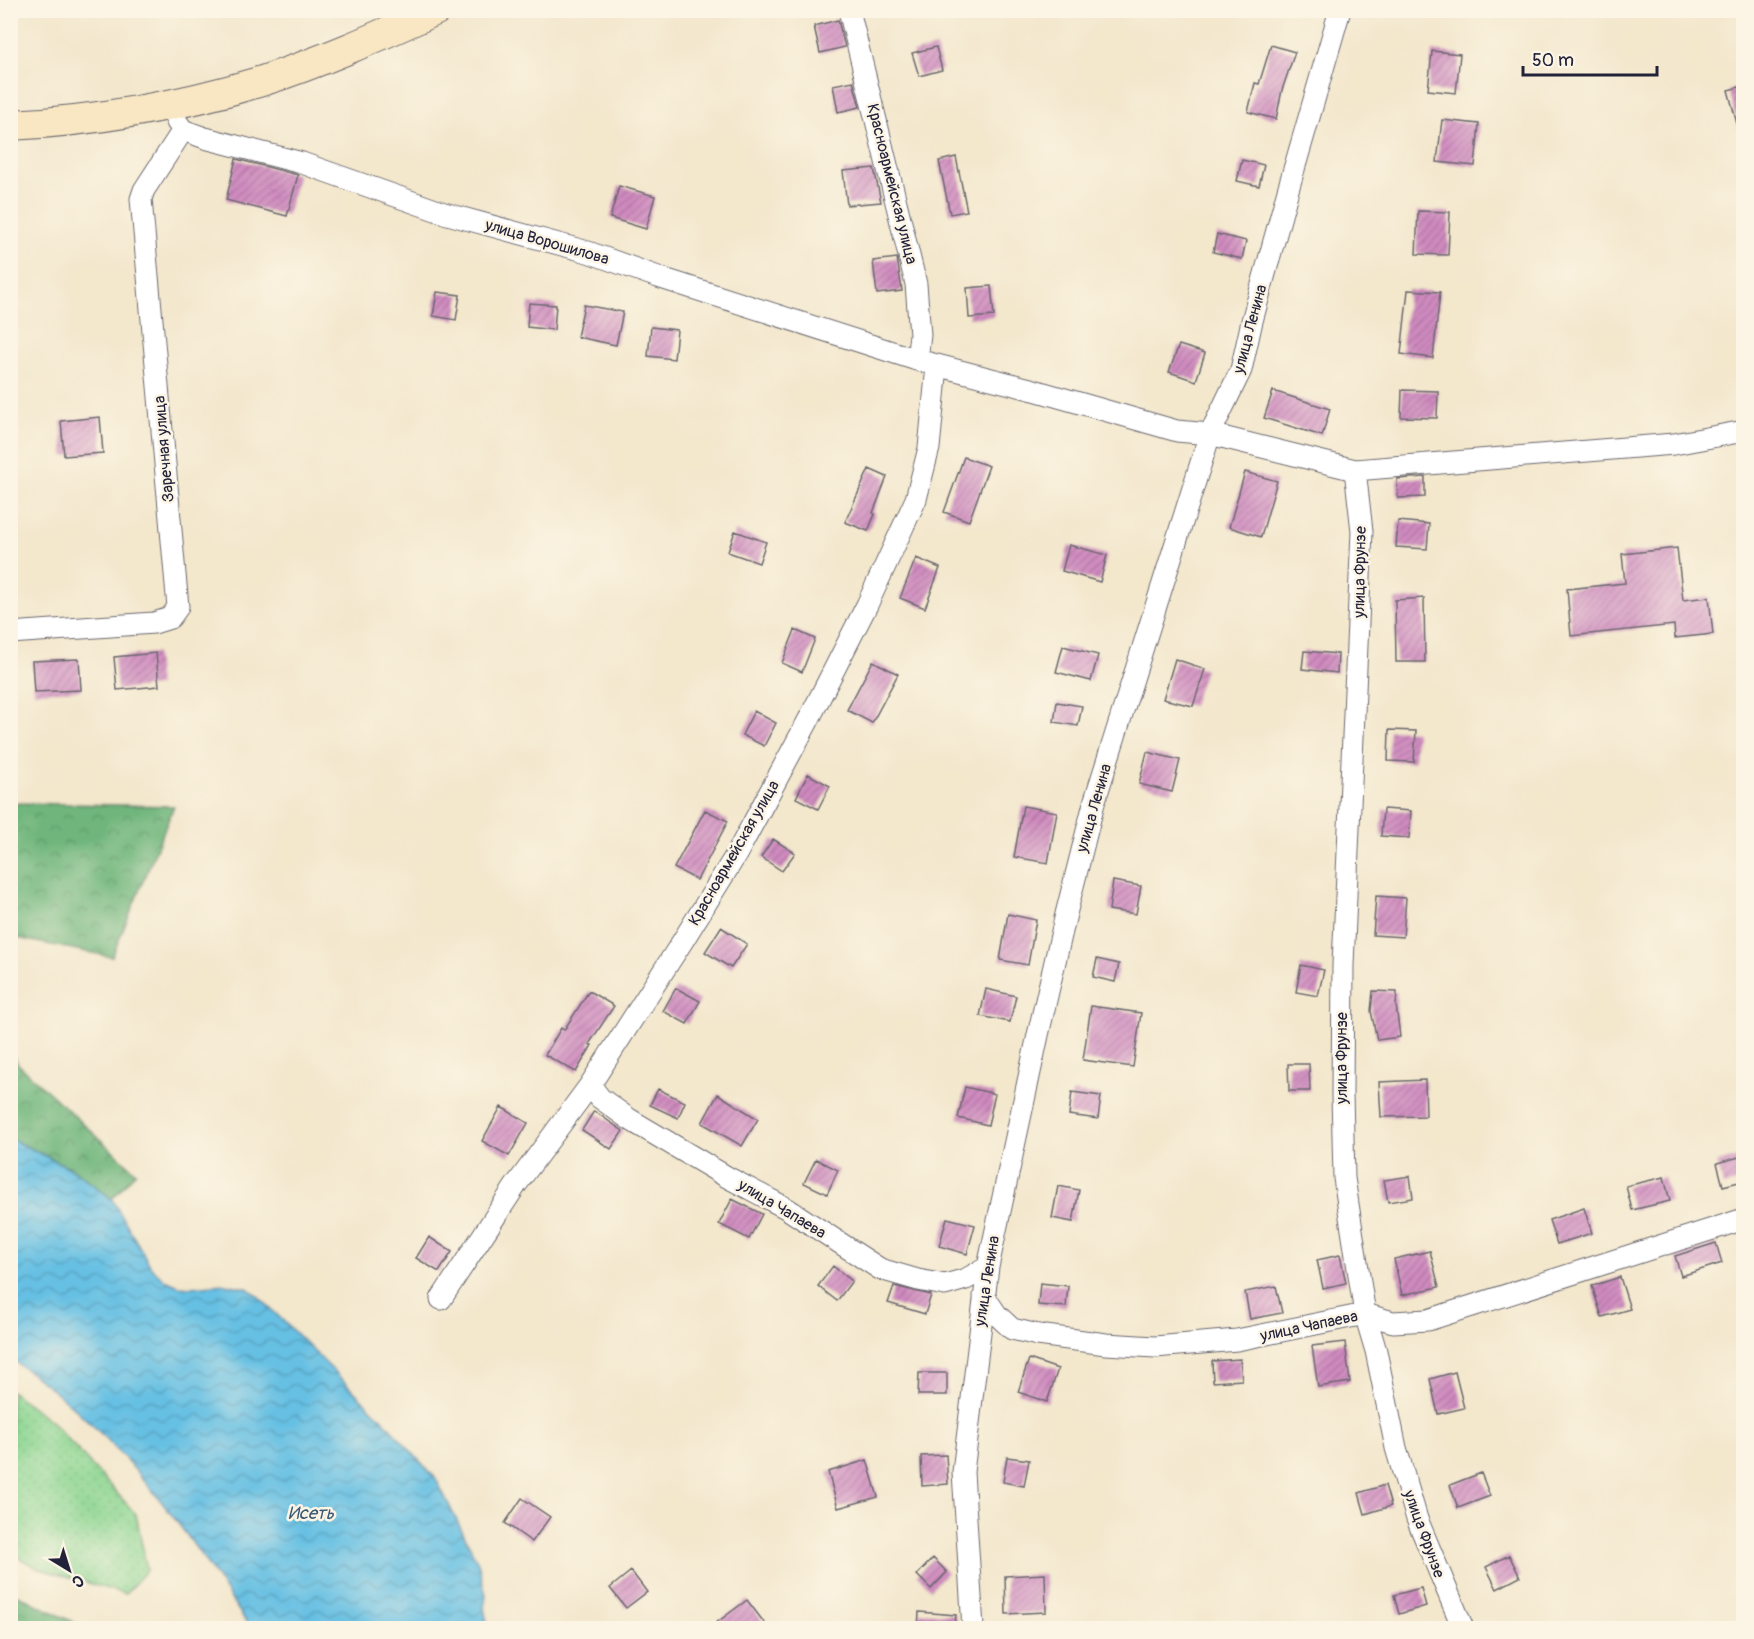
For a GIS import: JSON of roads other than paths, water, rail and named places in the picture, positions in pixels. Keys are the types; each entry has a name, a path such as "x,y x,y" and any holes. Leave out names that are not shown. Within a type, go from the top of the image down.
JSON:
{"main road":[{"path":"10,125 108,117 178,117 263,80 373,39 436,10"}],"street":[{"name":"Красноармейская улица","path":"441,1299 516,1185 590,1085 736,855 818,704 867,605 916,499 924,475 933,419 927,363 920,335 916,284 849,10"},
{"name":"улица Ленина","path":"973,1629 963,1472 988,1267 1038,1035 1094,803 1210,434 1241,370 1288,190 1340,10"},
{"name":"улица Ворошилова","path":"178,117 205,138 303,163 444,213 588,252 658,277 927,363 1034,390 1177,431 1210,434 1355,470 1674,444 1743,431"},
{"name":"Заречная улица","path":"10,633 154,623 170,618 178,607 141,199 178,117"},
{"name":"улица Фрунзе","path":"1355,470 1362,531 1343,965 1344,1178 1365,1314 1376,1351 1396,1448 1417,1519 1463,1629"},
{"name":"улица Чапаева","path":"590,1085 600,1098 629,1119 727,1177 786,1208 880,1269 945,1285 966,1280 988,1267"},
{"name":"улица Чапаева","path":"984,1296 997,1315 1012,1329 1038,1335 1106,1344 1145,1346 1200,1344 1237,1340 1365,1314 1393,1322 1428,1320 1743,1219"}],"water":[{"name":"Исеть","path":"11,1139 72,1169 112,1199 151,1267 165,1280 179,1286 191,1287 225,1284 247,1288 258,1296 385,1422 436,1479 478,1563 486,1595 484,1608 488,1628 250,1628 199,1552 115,1447 48,1386 11,1359"}]}
